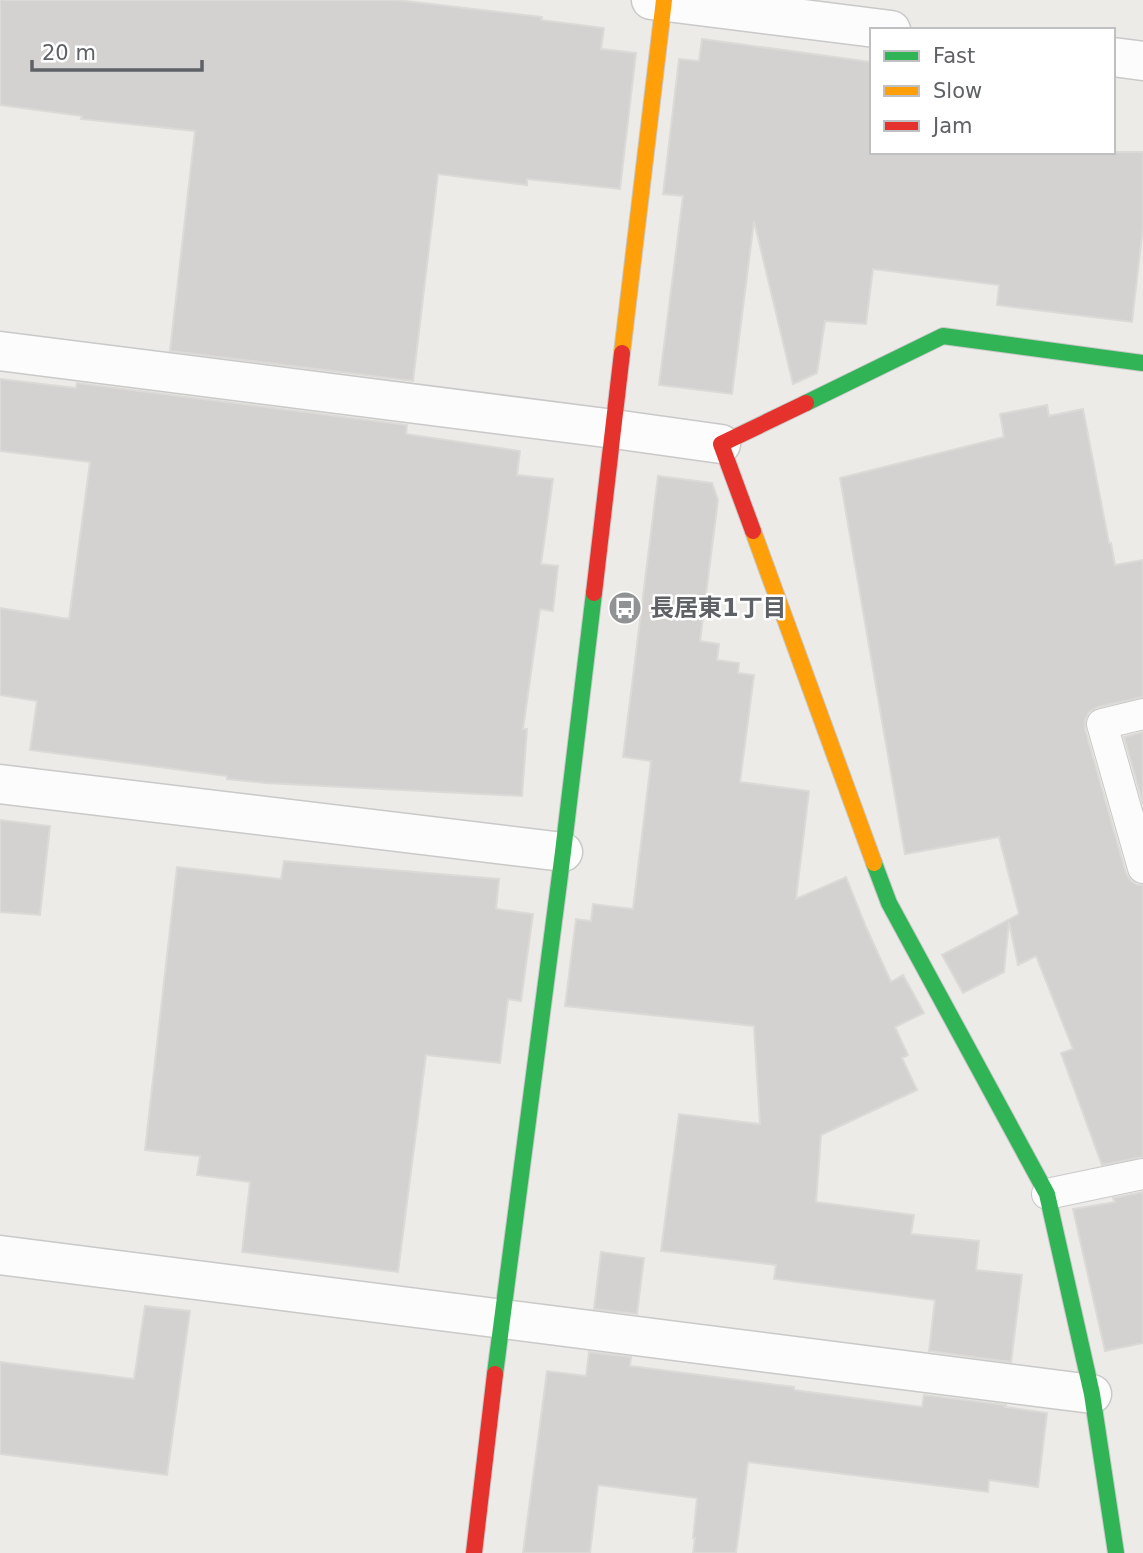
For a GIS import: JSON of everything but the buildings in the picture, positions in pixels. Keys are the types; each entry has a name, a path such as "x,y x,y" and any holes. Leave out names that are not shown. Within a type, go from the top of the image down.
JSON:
{"street":[{"path":"474,1553 614,429 660,1 875,28"},
{"path":"1115,57 1143,61"},
{"path":"0,351 721,444 943,336 1143,363"},
{"path":"721,444 889,903 1047,1194 1092,1394 1116,1553"},
{"path":"0,784 563,852"},
{"path":"0,1255 1092,1394"}],"lane":[{"path":"1143,714 1102,724 1143,868"},
{"path":"1047,1194 1143,1174"}],"traffic: fast":[{"path":"806,403 943,336 1143,363"},
{"path":"495,1374 594,593"},
{"path":"874,863 889,903 1047,1194 1092,1394 1116,1553"}],"traffic: slow":[{"path":"622,353 664,0"},
{"path":"753,531 874,863"}],"traffic: jam":[{"path":"594,593 622,353"},
{"path":"753,531 721,444 806,403"},
{"path":"474,1553 495,1374"}],"place":[{"name":"長居東1丁目","path":"625,608"}]}
